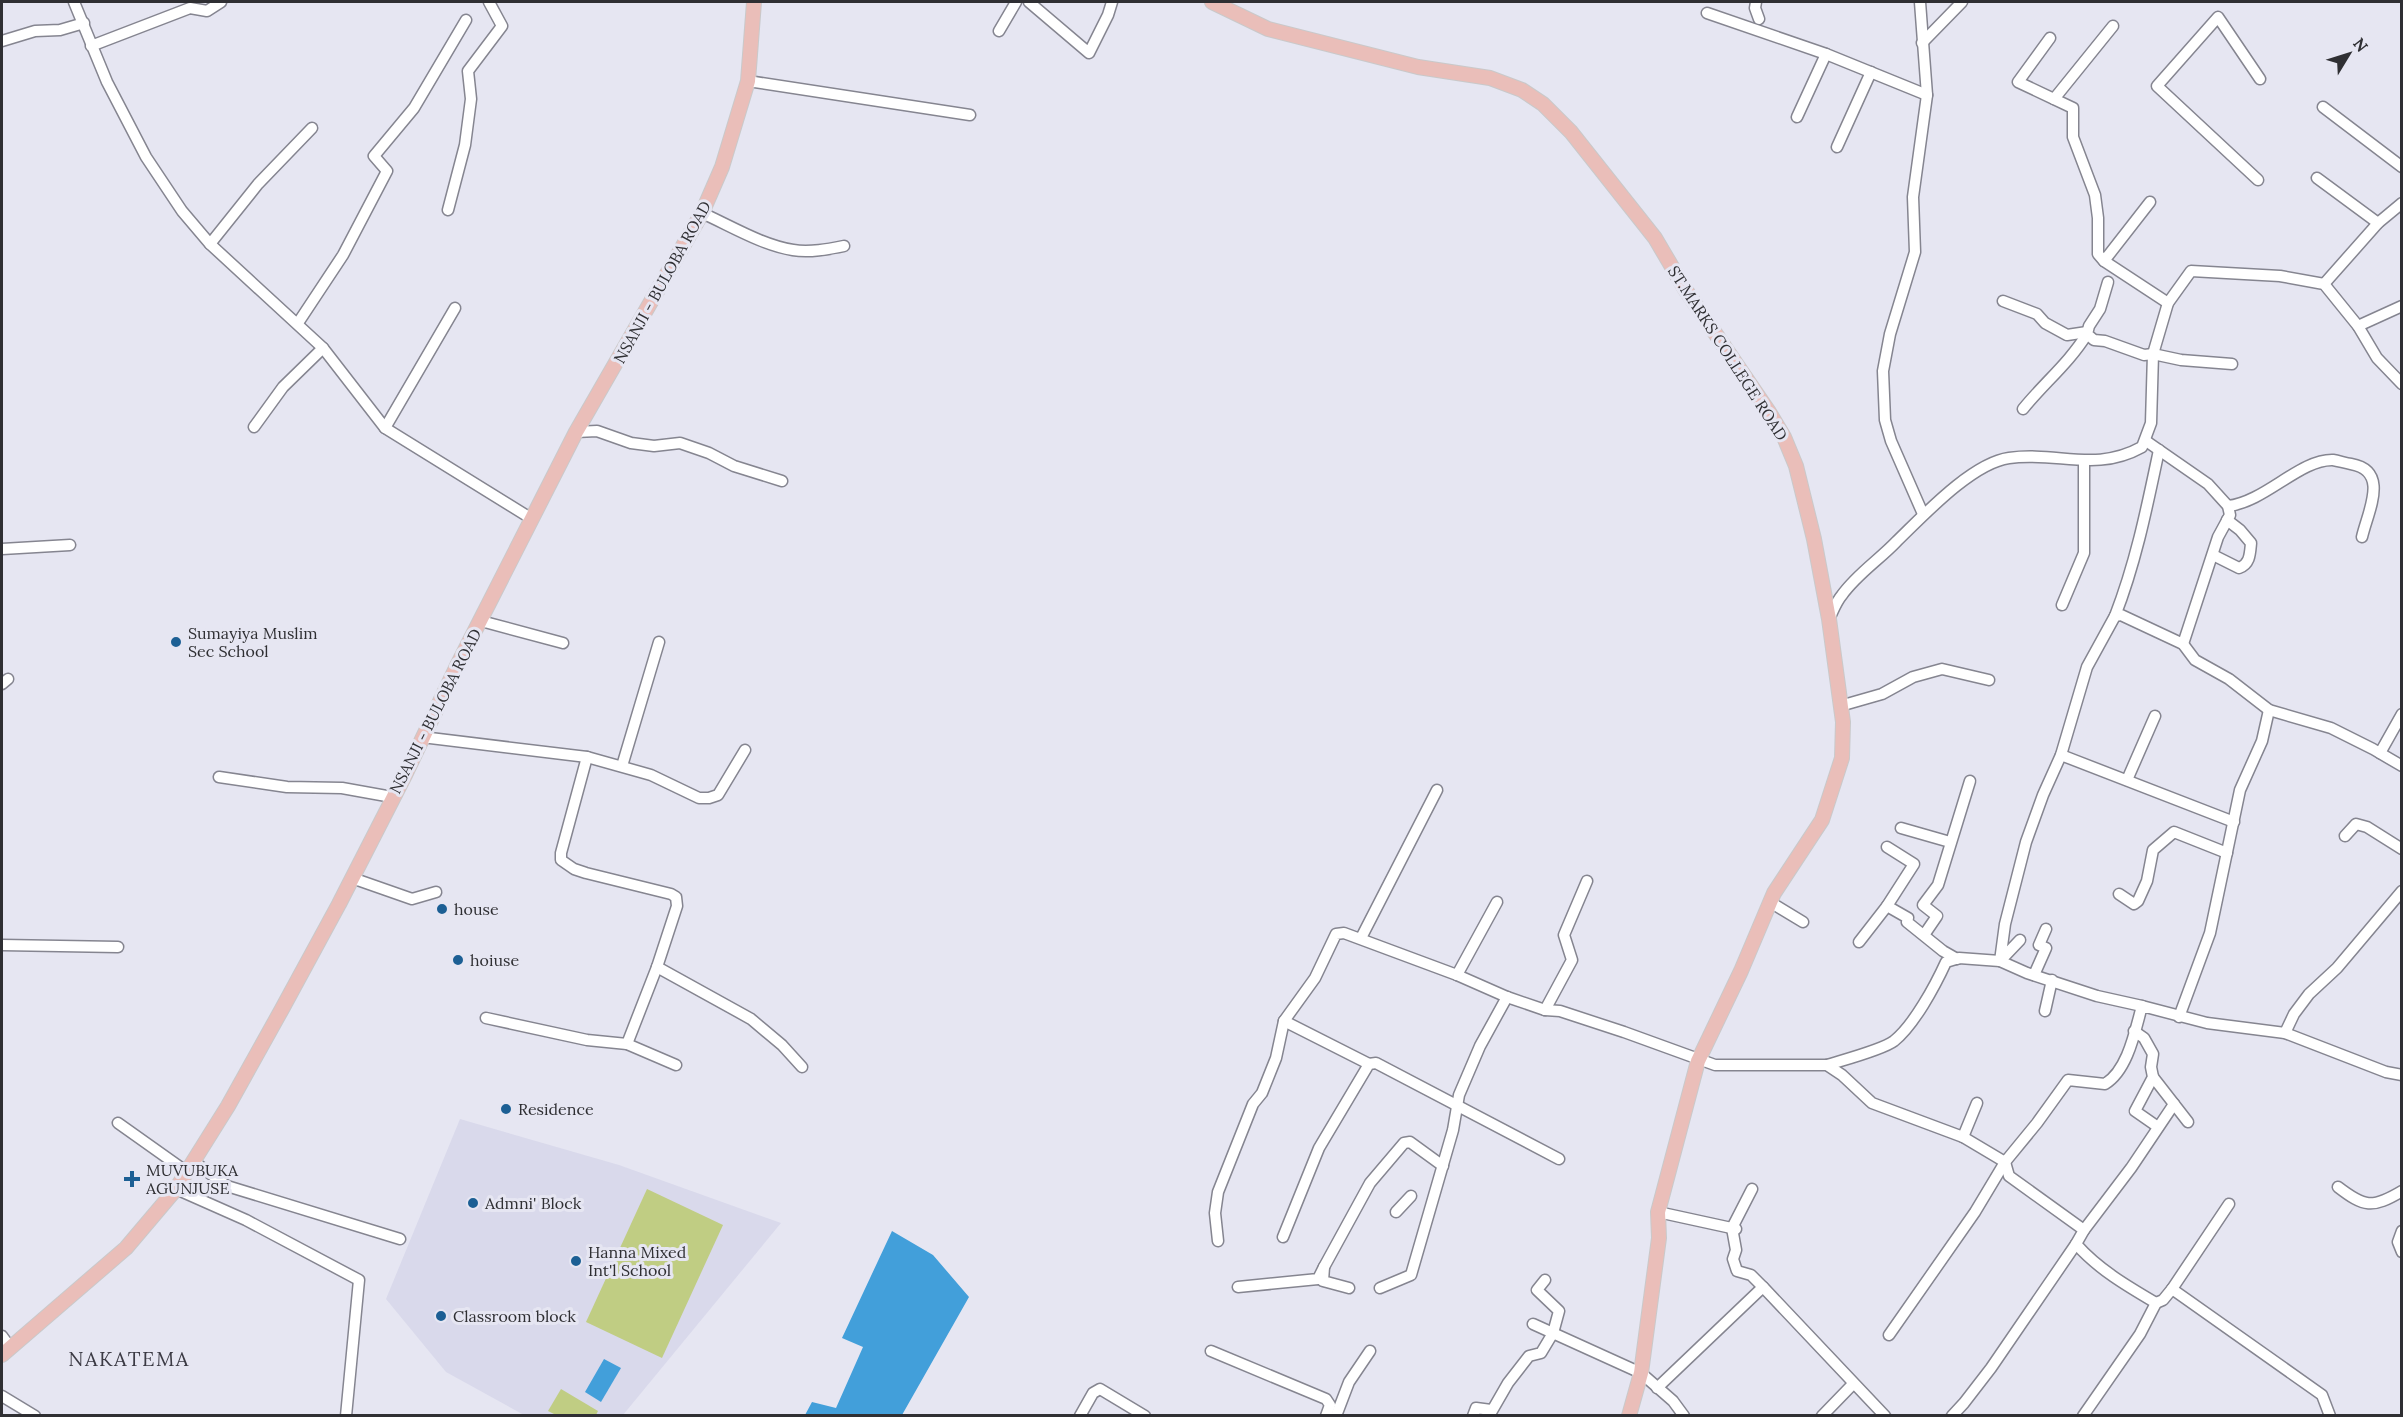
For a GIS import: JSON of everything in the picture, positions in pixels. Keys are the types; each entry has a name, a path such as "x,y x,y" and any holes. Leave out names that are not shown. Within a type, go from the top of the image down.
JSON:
{"main road":[{"name":"NSANJI - BULOBA ROAD","path":"4,1346 126,1248 176,1189 282,1010 352,878 576,432 702,213 722,167 748,81 754,2"},
{"name":"ST.MARKS COLLEGE ROAD","path":"1212,2 1268,28 1324,44 1418,67 1490,78 1522,90 1550,111 1571,132 1655,238 1685,289 1784,437 1799,477 1814,539 1829,619 1843,722 1842,758 1822,820 1770,902 1741,971 1698,1061 1658,1212 1659,1238 1641,1373 1629,1416"}],"street":[{"path":"74,2 107,82 151,166 182,212 210,244 323,348 385,428 532,519"},
{"path":"92,45 190,8 207,11 221,2"},
{"path":"448,210 465,145 471,99 468,71 502,26 489,2"},
{"path":"999,31 1016,2"},
{"path":"1029,2 1089,53 1112,2"},
{"path":"1756,2 1755,8 1759,19"},
{"path":"1920,2 1928,95 1913,197 1915,252 1890,334 1882,371 1885,420 1891,441 1923,514"},
{"path":"1922,43 1962,2"},
{"path":"1707,13 1826,54 1928,95"},
{"path":"2258,180 2157,87 2218,17 2260,79"},
{"path":"298,323 343,255 387,171 374,156 414,108 466,20"},
{"path":"2,41 35,31 60,30 84,23"},
{"path":"2054,99 2113,26"},
{"path":"2050,38 2018,82 2073,108 2073,137 2095,195 2098,218 2098,254 2104,261 2168,303"},
{"path":"1797,117 1826,54"},
{"path":"1837,147 1871,72"},
{"path":"748,81 970,115"},
{"path":"2323,107 2402,166"},
{"path":"210,244 258,184 312,128"},
{"path":"2317,178 2378,223"},
{"path":"2023,410 2075,352 2087,333 2100,309 2108,282 2104,261 2150,202"},
{"path":"2324,284 2378,223 2402,202"},
{"path":"702,213 773,244 795,251 825,250 844,246"},
{"path":"2108,282 2120,271"},
{"path":"1829,619 1842,594 1856,579 1897,542 1923,514 1978,471 2005,458 2031,455 2084,461 2108,460 2129,454 2142,447 2151,423 2153,354 2168,303 2191,271 2280,276 2324,284 2358,326 2377,358 2402,384"},
{"path":"2003,301 2037,314 2045,323 2067,335 2087,333"},
{"path":"2358,326 2402,306"},
{"path":"385,428 455,308"},
{"path":"2087,333 2094,340 2105,341 2144,354 2232,364"},
{"path":"254,427 283,387 323,348"},
{"path":"576,432 597,431 631,443 654,446 680,443 709,453 734,466 782,481"},
{"path":"2146,441 2208,484 2228,506 2230,515 2212,555 2183,644"},
{"path":"2000,961 2004,924 2026,842 2061,755 2088,667 2115,616 2127,585 2141,537 2159,450"},
{"path":"2228,506 2240,505 2314,464 2331,460 2358,465 2370,473 2373,481 2373,494 2362,537"},
{"path":"2062,605 2084,552 2084,461"},
{"path":"2212,555 2239,568 2245,566 2250,556 2251,543 2227,520"},
{"path":"2,549 70,545"},
{"path":"2115,616 2121,615 2183,644 2195,660 2229,680 2269,710 2331,728 2402,766"},
{"path":"481,621 564,644"},
{"path":"622,766 659,642"},
{"path":"1840,706 1882,694 1913,677 1942,669 1989,680"},
{"path":"2179,1017 2210,933 2240,790 2262,741 2269,710"},
{"path":"2380,753 2402,714"},
{"path":"2127,780 2155,716"},
{"path":"422,737 587,757 651,775 699,798 718,795 745,750"},
{"path":"2061,755 2234,822"},
{"path":"587,757 561,853 561,861 574,869 676,897 677,906 657,967 627,1044"},
{"path":"219,777 287,787 342,788 392,797"},
{"path":"1924,935 1937,916 1923,904 1938,885 1970,781"},
{"path":"1361,938 1437,790"},
{"path":"2345,836 2356,824 2367,827 2402,849"},
{"path":"1901,828 1950,842"},
{"path":"2119,894 2134,904 2138,902 2147,881 2153,850 2174,832 2227,853"},
{"path":"1859,942 1887,906 1914,864 1887,847"},
{"path":"352,878 412,899 436,892"},
{"path":"1545,1010 1572,960 1564,935 1587,881"},
{"path":"2285,1034 2294,1014 2309,994 2337,968 2402,891"},
{"path":"1457,975 1497,902"},
{"path":"1770,902 1803,922"},
{"path":"1887,906 1908,918 1907,922 1943,951 1957,959"},
{"path":"2034,975 2046,948 2039,945 2046,929"},
{"path":"1218,1241 1215,1213 1218,1192 1252,1104 1262,1093 1276,1059 1284,1021 1315,978 1336,934 1344,933 1361,938 1457,975 1508,998 1545,1010 1560,1011 1714,1065 1827,1065 1893,1042 1923,1004 1946,962 1957,959 2000,961 2097,996 2179,1017 2285,1034 2386,1072 2402,1075"},
{"path":"2000,961 2020,940"},
{"path":"2,945 118,947"},
{"path":"657,967 751,1019 782,1045 802,1067"},
{"path":"2045,1011 2052,980"},
{"path":"1380,1288 1410,1275 1443,1166 1459,1107 1460,1095 1479,1046 1508,998"},
{"path":"1889,1335 1975,1212 2005,1162 2037,1124 2067,1080 2105,1084 2115,1077 2123,1063 2142,1006"},
{"path":"486,1018 587,1040 627,1044 676,1065"},
{"path":"1284,1021 1369,1064 1376,1063 1559,1159"},
{"path":"2134,1032 2144,1038 2153,1054 2151,1067 2153,1077 2188,1122"},
{"path":"1282,1237 1319,1148 1369,1064"},
{"path":"1827,1065 1872,1103 1963,1137 2005,1162 2009,1176 2084,1230"},
{"path":"2153,1077 2135,1111 2158,1127"},
{"path":"1963,1137 1977,1103"},
{"path":"1952,1416 1991,1368 2084,1230 2131,1168 2174,1104"},
{"path":"118,1123 190,1167 227,1186 400,1239"},
{"path":"1238,1287 1318,1280 1370,1183 1404,1143 1410,1142 1443,1166"},
{"path":"2338,1187 2357,1202 2369,1204 2388,1199 2402,1191"},
{"path":"176,1189 246,1220 359,1280 346,1416"},
{"path":"1752,1189 1735,1229 1736,1251 1733,1259 1737,1271 1751,1275 1885,1416"},
{"path":"1396,1212 1411,1196"},
{"path":"2083,1416 2140,1334 2156,1303 2163,1300 2172,1289 2229,1204"},
{"path":"1658,1212 1735,1229"},
{"path":"2402,1231 2398,1242 2402,1252"},
{"path":"2076,1244 2101,1268 2156,1303"},
{"path":"1324,1267 1323,1281 1349,1288"},
{"path":"1473,1416 1476,1408 1490,1413 1508,1383 1529,1356 1541,1353 1553,1333 1559,1311 1537,1290 1545,1280"},
{"path":"1657,1388 1763,1287"},
{"path":"2172,1289 2322,1395 2330,1416"},
{"path":"1533,1324 1641,1373 1673,1401 1684,1416"},
{"path":"1211,1351 1326,1399 1329,1406 1326,1416"},
{"path":"1336,1416 1349,1382 1370,1351"},
{"path":"1822,1416 1853,1384"},
{"path":"1080,1416 1093,1393 1100,1389 1145,1416"},
{"path":"2,1396 34,1416"}],"shaded area":[{"name":"Hanna Mixed Int'l School","path":"460,1119 619,1165 781,1223 623,1415 524,1415 446,1372 386,1299"}],"green space":[{"path":"647,1189 723,1225 662,1358 586,1322"},
{"path":"561,1389 598,1411 596,1415 556,1415 548,1411"}],"water":[{"path":"892,1231 933,1255 969,1297 902,1415 805,1415 812,1402 836,1408 863,1347 842,1338"},
{"path":"604,1359 621,1368 601,1402 585,1392"}],"place":[{"name":"Sumayiya Muslim Sec School","path":"176,642"},
{"name":"house","path":"442,909"},
{"name":"hoiuse","path":"458,960"},
{"name":"Residence","path":"506,1109"},
{"name":"MUVUBUKA AGUNJUSE","path":"132,1179"},
{"name":"Admni' Block","path":"473,1203"},
{"name":"Hanna Mixed Int'l School","path":"576,1261"},
{"name":"Classroom block","path":"441,1316"}],"district":[{"name":"NAKATEMA","path":"129,1359"}]}
